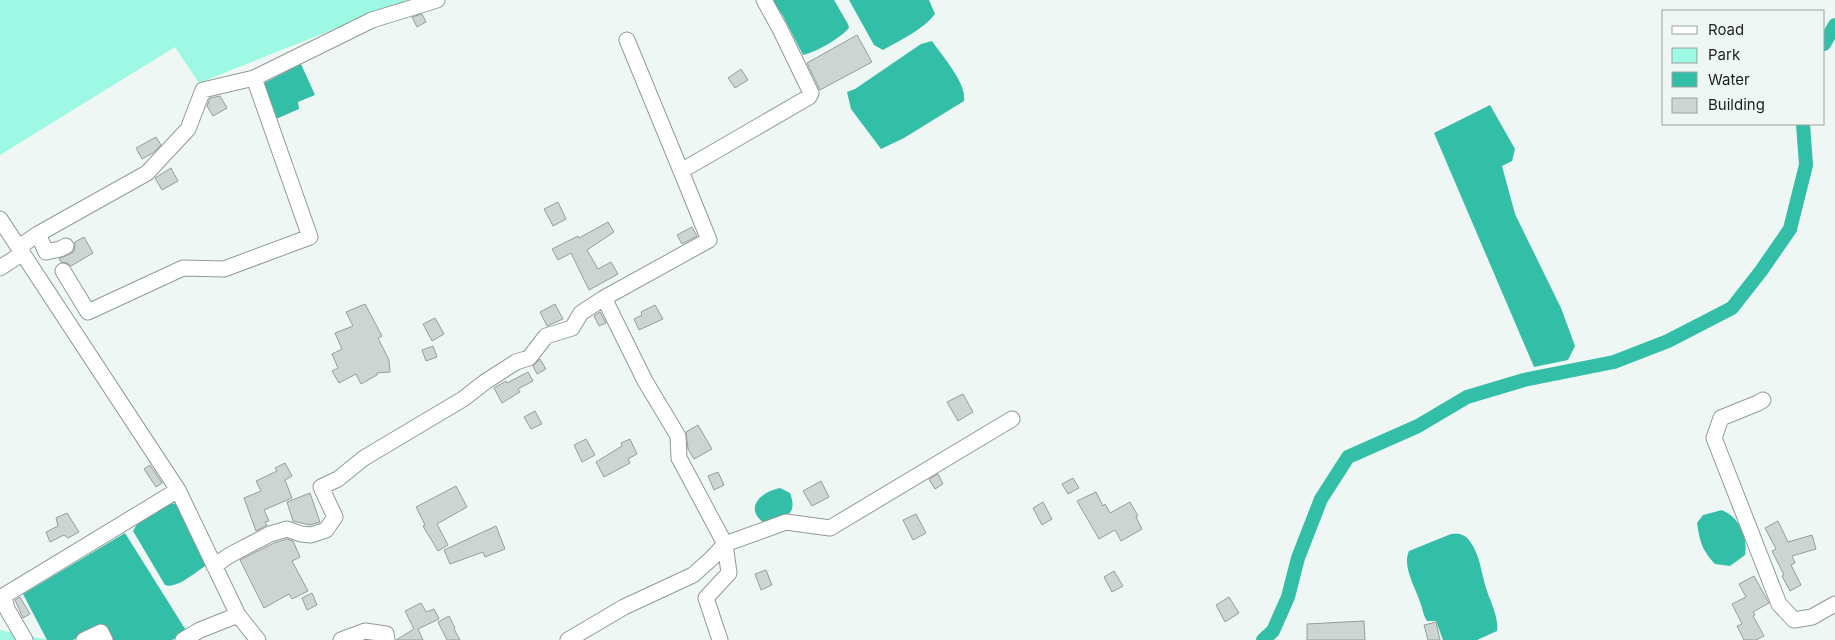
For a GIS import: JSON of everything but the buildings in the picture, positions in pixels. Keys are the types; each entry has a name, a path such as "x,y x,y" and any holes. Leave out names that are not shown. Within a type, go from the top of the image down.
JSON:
{"street":[{"path":"0,268 38,234 147,173 188,129 202,90 254,78 372,20 437,0"},
{"path":"681,171 808,97 810,92 807,85 764,0"},
{"path":"214,566 230,555 270,534 287,530 311,535 326,530 335,517 321,487 338,479 364,458 463,399 516,362 529,358 546,336 572,328 581,313 604,298 709,240 628,40"},
{"path":"63,271 88,312 183,268 224,269 310,238 254,78"},
{"path":"0,219 178,490 238,615 258,640"},
{"path":"38,234 46,252 66,246"},
{"path":"604,298 645,381 678,436 679,458 726,544 729,573 706,598 720,640"},
{"path":"1763,400 1721,418 1714,438 1779,604 1794,620 1812,617 1835,604"},
{"path":"568,640 624,607 693,575 726,544 786,522 830,528 1012,419"},
{"path":"25,640 2,597 178,490"},
{"path":"183,640 200,630 238,615"},
{"path":"341,640 365,630 386,634 387,640"},
{"path":"84,640 101,632 105,640"}],"green space":[{"path":"0,0 407,0 199,83 175,47 0,155"},
{"path":"0,630 48,640 0,640"}],"water":[{"path":"772,0 834,0 849,28 828,44 803,55 783,16"},
{"path":"849,0 929,0 935,14 918,30 883,50 874,45"},
{"path":"932,41 958,78 962,86 964,101 904,138 881,149 851,109 847,92 855,89 921,44"},
{"path":"301,64 315,95 298,102 299,109 276,119 264,83"},
{"path":"1490,105 1515,149 1512,161 1502,166 1515,214 1561,308 1575,346 1568,360 1534,367 1434,133"},
{"path":"780,488 790,493 792,501 791,511 788,515 764,523 755,512 757,501 761,496"},
{"path":"170,503 177,504 206,564 185,580 170,586 165,585 133,531 137,524"},
{"path":"1722,510 1738,523 1744,535 1746,548 1745,555 1730,566 1715,564 1707,554 1702,545 1697,523 1703,515"},
{"path":"125,533 187,632 172,640 110,640 101,626 73,640 47,640 23,594"},
{"path":"1451,534 1463,535 1473,545 1495,615 1497,631 1477,640 1443,640 1436,621 1427,621 1426,619 1408,570 1407,557 1409,551"}],"waterway":[{"path":"1825,42 1835,25"},
{"path":"1263,640 1273,631 1288,597 1298,558 1321,499 1348,457 1418,426 1467,397 1524,380 1614,362 1668,341 1732,308 1790,229 1806,165 1803,125"}]}
